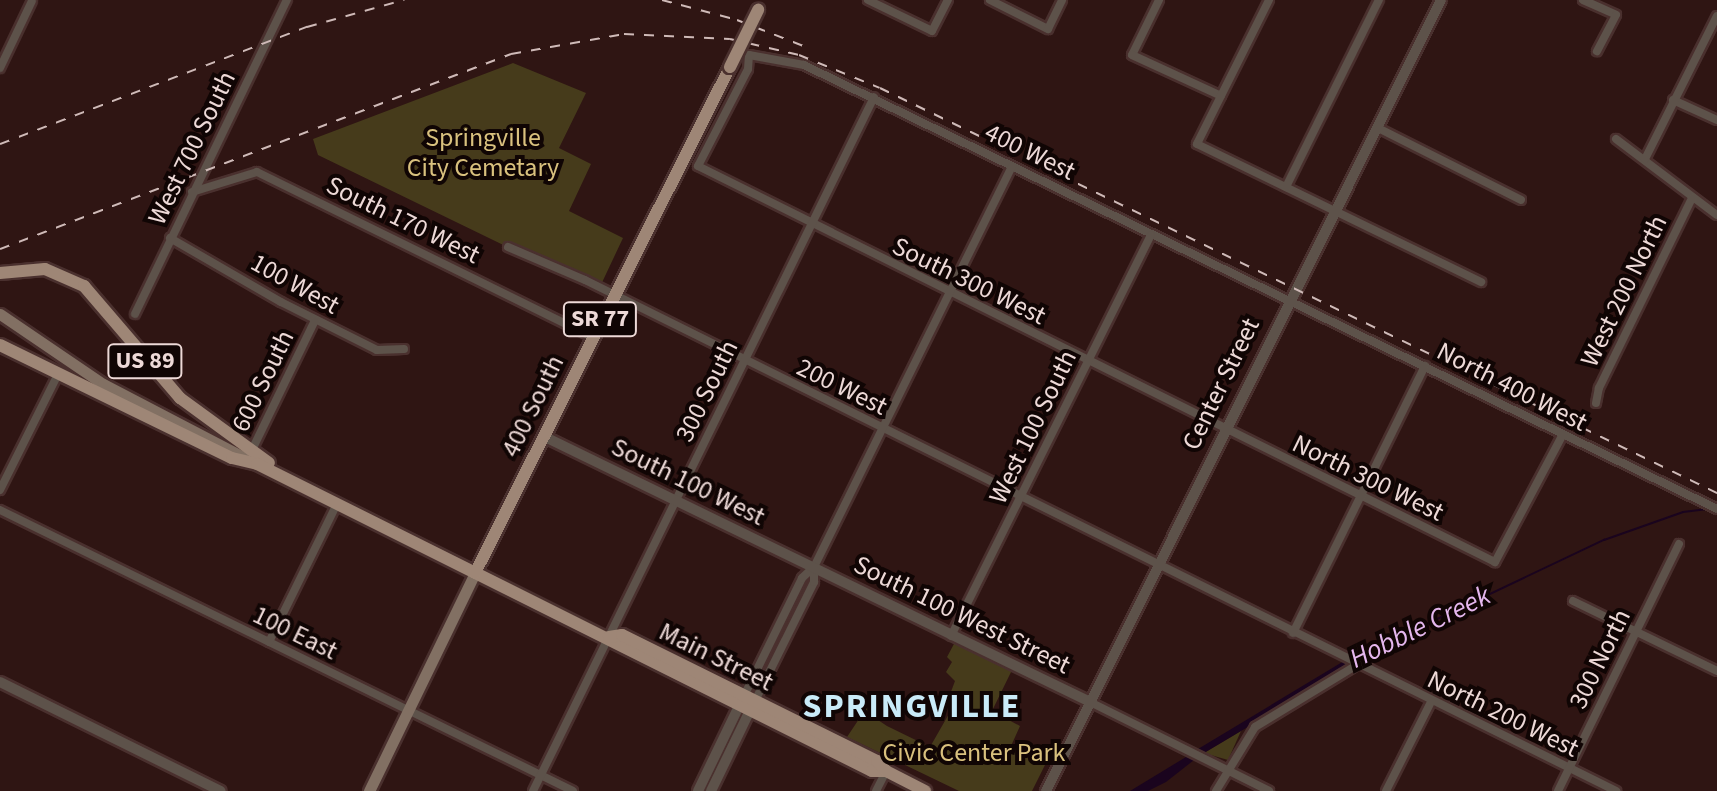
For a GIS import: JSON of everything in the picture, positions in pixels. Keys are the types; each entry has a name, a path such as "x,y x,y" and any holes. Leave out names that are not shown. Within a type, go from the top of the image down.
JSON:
{"main road":[{"name":"400 South","path":"369,791 612,295 761,5"},
{"name":"US 89","path":"0,273 45,269 84,286 171,390 252,458 337,504"},
{"path":"0,314 103,384 252,458"},
{"name":"US 89","path":"0,345 232,458 252,458"},
{"name":"Main Street","path":"337,504 609,637 622,635 747,704 877,761 886,771 925,791"}],"street":[{"name":"West 700 South","path":"135,314 287,0"},
{"path":"868,0 932,31 948,0"},
{"path":"990,0 1048,29 1062,0"},
{"path":"1159,0 1132,55 1221,96"},
{"path":"1269,0 1197,144 1481,282"},
{"path":"1286,187 1379,0"},
{"name":"Center Street","path":"1046,791 1224,429 1337,211 1441,0"},
{"path":"1583,0 1616,15 1597,51"},
{"path":"0,68 32,1"},
{"path":"1645,159 1673,100 1713,32 1717,16"},
{"name":"400 West","path":"698,166 748,69 749,55 804,65 1289,300"},
{"name":"300 South","path":"533,791 874,97"},
{"path":"1673,100 1717,120"},
{"path":"1378,128 1521,200"},
{"path":"1616,139 1717,215"},
{"name":"South 300 West","path":"698,166 1224,429"},
{"path":"698,791 814,582 814,567 1012,166"},
{"name":"South 170 West","path":"192,192 257,172 592,337"},
{"name":"West 200 North","path":"1596,403 1599,388 1692,198"},
{"name":"West 100 South","path":"951,636 1151,235"},
{"name":"100 West","path":"170,238 315,320 377,350 404,349"},
{"name":"200 West","path":"508,247 612,295 1157,565"},
{"name":"North 400 West","path":"1289,300 1562,436 1717,508"},
{"name":"600 South","path":"252,458 315,320"},
{"path":"1293,633 1425,366"},
{"path":"0,490 58,374"},
{"name":"North 300 West","path":"1224,429 1495,562 1562,436"},
{"name":"South 100 West","path":"543,436 814,567"},
{"path":"269,642 337,504"},
{"name":"100 East","path":"0,510 573,791"},
{"name":"300 North","path":"1558,791 1679,544"},
{"name":"North 200 West","path":"1157,565 1616,791"},
{"name":"South 100 West Street","path":"814,567 1090,702"},
{"path":"1573,601 1717,671"},
{"path":"1216,791 1255,727 1357,665"},
{"path":"0,682 221,791"},
{"path":"1090,702 1269,791"},
{"path":"1386,791 1431,702"},
{"path":"711,791 747,704"},
{"path":"876,791 886,771"}],"green space":[{"name":"Springville City Cemetary","path":"513,63 586,93 559,148 591,164 569,211 623,238 598,291 318,155 313,139"},
{"name":"Civic Center Park","path":"955,642 1012,670 992,711 1020,726 1011,746 1046,763 1032,791 959,791 847,737 867,707 881,713 878,720 887,726 930,747 954,705 949,697 955,681 946,672 952,662 947,657"},
{"path":"1241,731 1228,760 1204,753"}],"shaded area":[{"path":"1344,661 1352,665 1204,753 1198,749"},
{"path":"1186,757 1194,760 1166,782 1148,791 1130,791"}],"waterway":[{"name":"Hobble Creek","path":"1355,658 1604,540 1683,512 1708,509"}],"railway":[{"path":"0,144 307,27 404,0"},
{"path":"662,0 737,20 806,47"},
{"path":"0,249 511,54 624,34 730,39 799,55 880,88 1717,493"}],"district":[{"name":"SPRINGVILLE","path":"912,707"}]}
